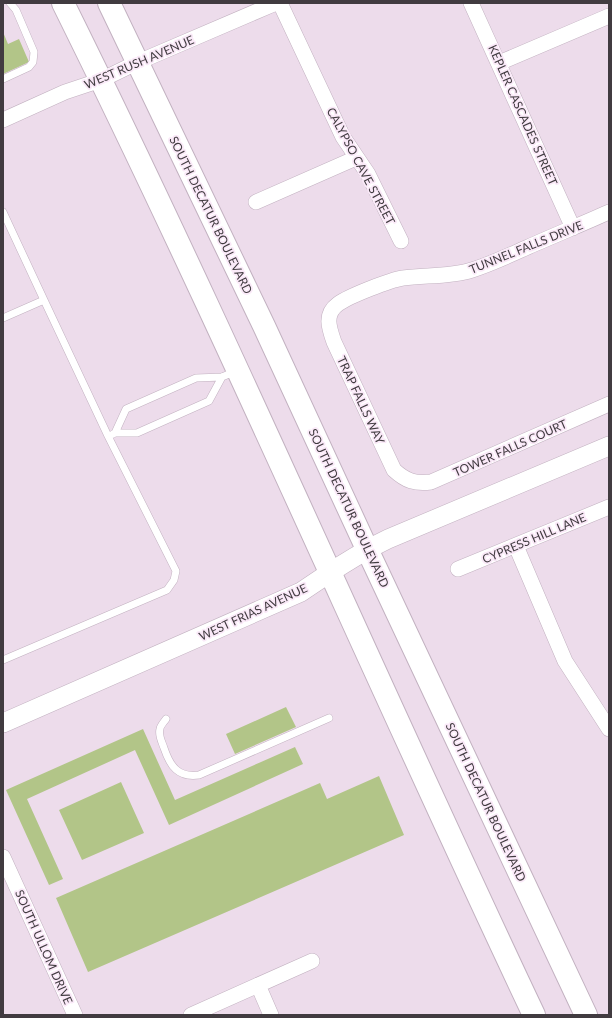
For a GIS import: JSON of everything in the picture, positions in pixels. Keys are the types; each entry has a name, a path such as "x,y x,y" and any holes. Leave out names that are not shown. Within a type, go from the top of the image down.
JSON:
{"main road":[{"path":"63,3 101,80 230,374 330,572 534,1015"},
{"name":"SOUTH DECATUR BOULEVARD","path":"109,3 136,63 264,326 586,1015"}],"street":[{"name":"WEST RUSH AVENUE","path":"3,120 65,92 101,80 136,63 276,3"},
{"name":"CALYPSO CAVE STREET","path":"280,3 343,137 368,174 401,241"},
{"name":"KEPLER CASCADES STREET","path":"471,3 573,228"},
{"path":"499,62 609,16"},
{"path":"256,202 356,158"},
{"name":"TUNNEL FALLS DRIVE","path":"331,312 337,304 348,298 389,282 472,270 609,212"},
{"name":"TRAP FALLS WAY","path":"331,312 328,320 329,329 343,362 394,470 402,478 409,481"},
{"name":"TOWER FALLS COURT","path":"409,481 421,483 431,482 609,404"},
{"name":"WEST FRIAS AVENUE","path":"3,723 301,592 367,549 609,446"},
{"name":"CYPRESS HILL LANE","path":"458,569 609,507"},
{"path":"516,546 565,661 609,729"},
{"name":"SOUTH ULLOM DRIVE","path":"3,857 75,1015"},
{"path":"190,1015 312,961"},
{"path":"258,985 271,1015"}],"lane":[{"path":"3,79 29,67 33,62 34,52 16,10 10,3"},
{"path":"3,212 108,436 176,571 174,580 167,590 3,660"},
{"path":"3,318 44,300"},
{"path":"116,433 126,409 196,378 230,374"},
{"path":"108,436 116,433 137,433 209,401 230,374"},
{"path":"166,718 160,729 160,738 169,761 175,770 184,775 192,776 199,775 329,718"}],"building":[{"path":"3,32 8,44 19,39 29,62 3,74"},
{"path":"286,707 296,727 235,754 226,734"},
{"path":"143,729 175,800 295,747 303,764 169,825 135,750 27,799 63,879 49,885 6,790"},
{"path":"379,776 404,835 88,972 56,898 320,783 327,799"},
{"path":"121,782 144,833 82,860 59,810"}]}
